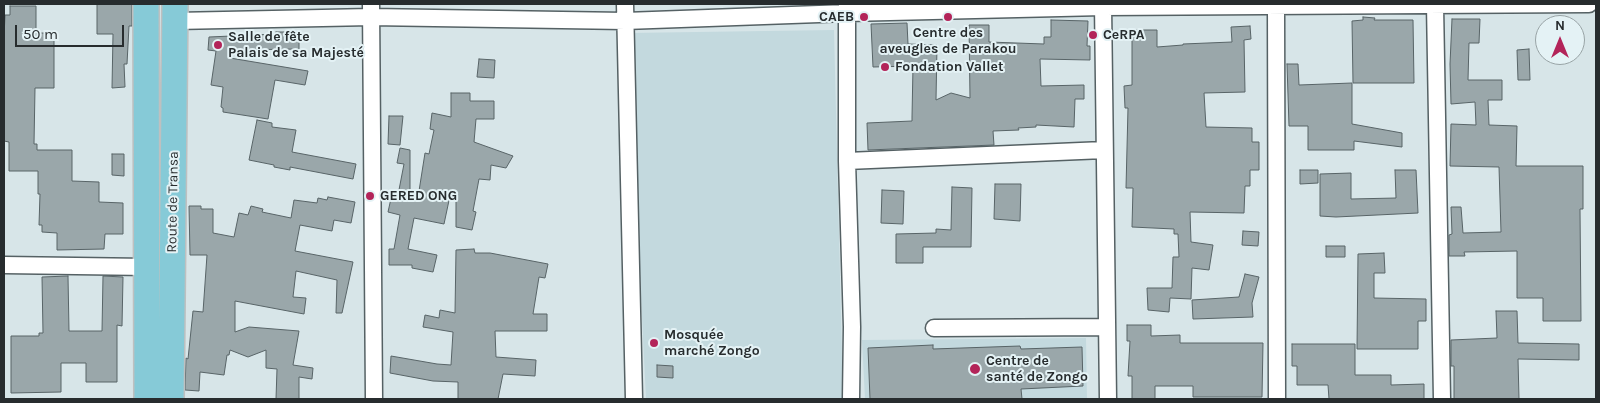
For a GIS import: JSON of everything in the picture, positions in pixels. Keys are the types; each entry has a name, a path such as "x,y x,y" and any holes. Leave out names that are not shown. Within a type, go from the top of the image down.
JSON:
{"main road":[{"name":"Route de Transa","path":"146,4 147,399"},
{"name":"Route de Transa","path":"170,399 175,12"}],"street":[{"path":"625,4 634,399"},
{"path":"175,12 371,11 625,21 847,8 1589,4"},
{"path":"1435,5 1442,399"},
{"path":"1103,6 1108,399"},
{"path":"1276,6 1277,399"},
{"path":"847,8 847,161 852,327 851,399"},
{"path":"371,11 374,399"},
{"path":"847,161 1104,150"},
{"path":"4,265 148,267"},
{"path":"934,328 1107,327"}],"shaded area":[{"path":"834,30 843,399 646,399 628,33"},
{"name":"Centre de santé de Zongo","path":"1086,338 1087,399 865,399 862,340"}],"building":[{"path":"97,4 132,4 132,26 129,26 127,64 124,64 125,87 112,88 113,34 97,34"},
{"path":"10,6 36,6 36,33 54,33 54,88 35,88 34,144 37,144 37,150 72,150 72,181 99,182 99,202 123,203 123,234 105,234 104,249 57,250 57,233 42,232 42,225 39,225 40,194 38,194 38,171 9,171 9,142 4,141 4,37 5,15 10,15"},
{"path":"1363,17 1375,18 1374,20 1413,20 1414,83 1353,83 1352,21 1363,20"},
{"path":"1452,19 1480,19 1479,43 1469,43 1468,80 1502,80 1502,100 1488,100 1489,125 1517,126 1516,166 1583,166 1583,209 1580,209 1581,321 1543,321 1543,298 1517,298 1517,251 1464,252 1465,256 1449,256 1449,235 1452,234 1451,207 1461,207 1463,233 1501,232 1499,167 1450,166 1451,124 1476,125 1475,102 1451,104"},
{"path":"1051,20 1088,21 1087,46 1090,46 1090,60 1040,59 1041,86 1084,85 1084,99 1075,99 1074,127 1036,125 1036,127 1018,128 1019,130 993,131 994,145 868,150 867,123 912,121 913,66 873,67 871,24 907,23 908,44 937,45 936,100 951,93 970,98 969,25 989,25 989,42 1044,44 1044,37 1051,37"},
{"path":"1250,26 1251,39 1244,40 1245,92 1204,93 1206,127 1252,128 1252,142 1259,142 1259,170 1250,170 1250,186 1245,186 1244,213 1190,212 1191,242 1213,245 1209,270 1192,268 1191,299 1170,298 1169,312 1148,310 1147,288 1172,288 1173,257 1179,257 1178,234 1174,234 1174,229 1132,227 1133,188 1126,188 1128,108 1125,108 1124,86 1132,85 1132,30 1157,30 1157,47 1232,42 1231,27"},
{"path":"276,32 299,32 299,49 230,50 230,58 308,71 305,85 275,80 268,119 223,112 221,107 223,87 211,85 216,51 208,50 209,37 276,34"},
{"path":"1529,49 1530,80 1518,80 1517,50"},
{"path":"479,59 495,60 494,78 477,77"},
{"path":"1287,64 1298,64 1299,85 1352,83 1352,124 1402,133 1402,147 1354,141 1354,150 1308,150 1308,126 1289,126"},
{"path":"451,93 470,93 470,101 494,101 494,119 476,119 474,142 513,156 506,168 491,165 490,180 479,179 473,211 476,212 472,230 456,227 456,192 451,191 444,224 414,218 408,249 437,255 433,272 412,268 412,265 389,265 389,249 394,249 400,215 388,212 392,194 398,195 404,164 397,163 400,148 410,150 410,191 419,191 425,153 429,154 434,130 430,129 432,113 451,117"},
{"path":"389,116 403,116 400,145 388,144"},
{"path":"257,120 272,123 272,127 296,130 292,152 356,164 353,179 290,167 290,170 249,160"},
{"path":"112,154 124,154 124,176 112,175"},
{"path":"1300,170 1318,170 1318,183 1300,184"},
{"path":"1395,170 1416,170 1418,213 1320,216 1320,174 1351,173 1351,199 1396,198"},
{"path":"995,184 1021,184 1020,221 994,219"},
{"path":"952,187 972,188 971,247 923,247 923,263 896,263 896,234 936,233 936,229 951,230"},
{"path":"882,190 904,191 903,224 881,223"},
{"path":"328,197 355,202 351,223 334,220 332,231 300,225 295,251 353,262 342,313 336,313 337,280 296,271 293,297 306,298 304,314 235,301 235,332 249,327 299,331 293,365 313,368 312,379 299,377 299,399 276,399 277,369 266,368 266,350 248,357 230,350 229,355 227,355 224,375 200,372 199,391 185,390 186,358 188,359 193,311 203,312 207,255 190,255 189,206 213,209 213,233 234,237 239,213 248,215 251,206 263,209 262,212 291,218 294,200 317,203 318,198 327,200"},
{"path":"1243,231 1259,232 1258,246 1242,245"},
{"path":"1326,246 1345,246 1345,257 1326,257"},
{"path":"474,249 475,253 490,253 548,264 545,278 539,277 533,314 547,314 547,331 495,331 496,357 536,360 535,376 503,374 498,399 458,399 458,382 433,381 390,373 391,356 451,365 453,332 423,327 425,315 439,318 440,310 455,313 456,250"},
{"path":"1384,253 1385,273 1374,273 1374,298 1426,299 1426,321 1418,321 1418,349 1357,349 1358,254"},
{"path":"1245,274 1259,277 1252,303 1253,317 1193,319 1192,300 1239,297"},
{"path":"68,276 69,331 102,331 103,276 123,277 122,326 117,325 117,382 86,382 86,363 61,363 61,392 11,393 11,336 39,336 39,333 43,333 42,277"},
{"path":"1496,311 1517,311 1518,343 1579,344 1579,360 1518,359 1519,399 1454,399 1454,366 1451,366 1451,340 1497,338"},
{"path":"1127,325 1151,325 1151,336 1180,335 1180,343 1263,343 1262,397 1193,397 1193,386 1155,386 1155,399 1132,399 1132,376 1128,376 1130,341 1127,341"},
{"path":"1292,344 1355,344 1355,375 1391,375 1391,385 1424,384 1424,399 1329,399 1328,385 1297,385 1297,366 1292,366"},
{"name":"Centre de santé de Zongo","path":"933,345 933,349 1020,346 1021,349 1082,347 1083,386 1021,389 1022,399 870,399 868,348"},
{"path":"657,365 673,366 673,378 657,377"}],"place":[{"name":"CAEB","path":"864,17"},
{"name":"Centre des aveugles de Parakou","path":"948,17"},
{"name":"CeRPA","path":"1093,35"},
{"name":"Salle de fête Palais de sa Majesté","path":"218,45"},
{"name":"Fondation Vallet","path":"885,67"},
{"name":"GERED ONG","path":"370,196"},
{"name":"Mosquée marché Zongo","path":"654,343"},
{"name":"Centre de santé de Zongo","path":"975,369"}]}
